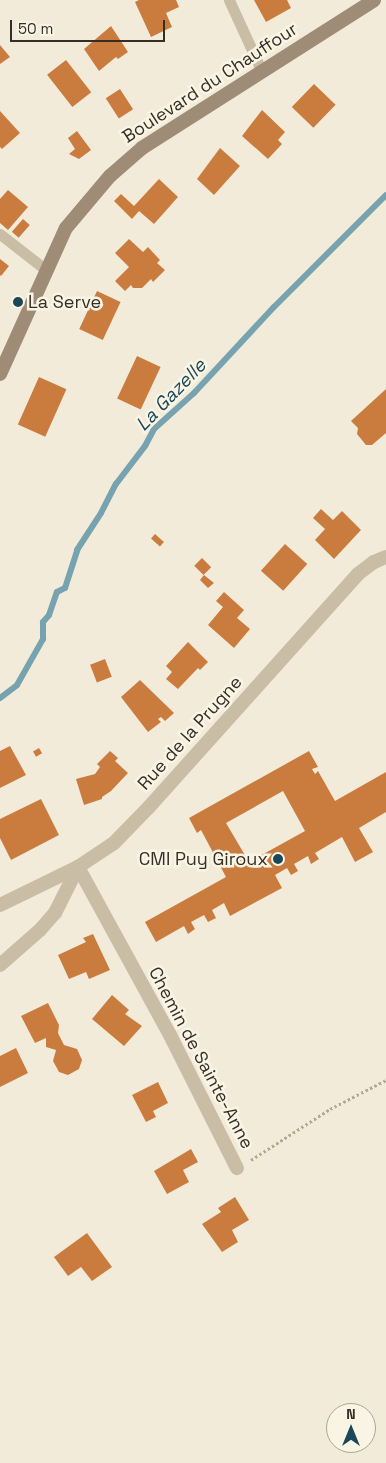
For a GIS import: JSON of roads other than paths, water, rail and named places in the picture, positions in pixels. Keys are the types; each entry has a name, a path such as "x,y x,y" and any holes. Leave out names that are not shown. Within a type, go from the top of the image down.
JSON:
{"main road":[{"name":"Boulevard du Chauffour","path":"0,374 66,228 110,176 142,148 374,0"}],"street":[{"name":"Rue de la Prugne","path":"0,905 78,867 114,842 149,807 358,574 374,562 386,558"},
{"path":"0,965 40,930 56,913 78,867"},
{"name":"Chemin de Sainte-Anne","path":"78,867 174,1043 238,1168"}],"lane":[{"path":"229,0 262,70"},
{"path":"0,234 46,270"}],"waterway":[{"name":"La Gazelle","path":"0,698 17,685 43,639 43,622 49,615 57,592 65,588 77,550 101,513 116,484 145,446 154,429 194,393 274,307 386,195"}],"place":[{"name":"La Serve","path":"18,302"},
{"name":"CMI Puy Giroux","path":"278,859"}]}
